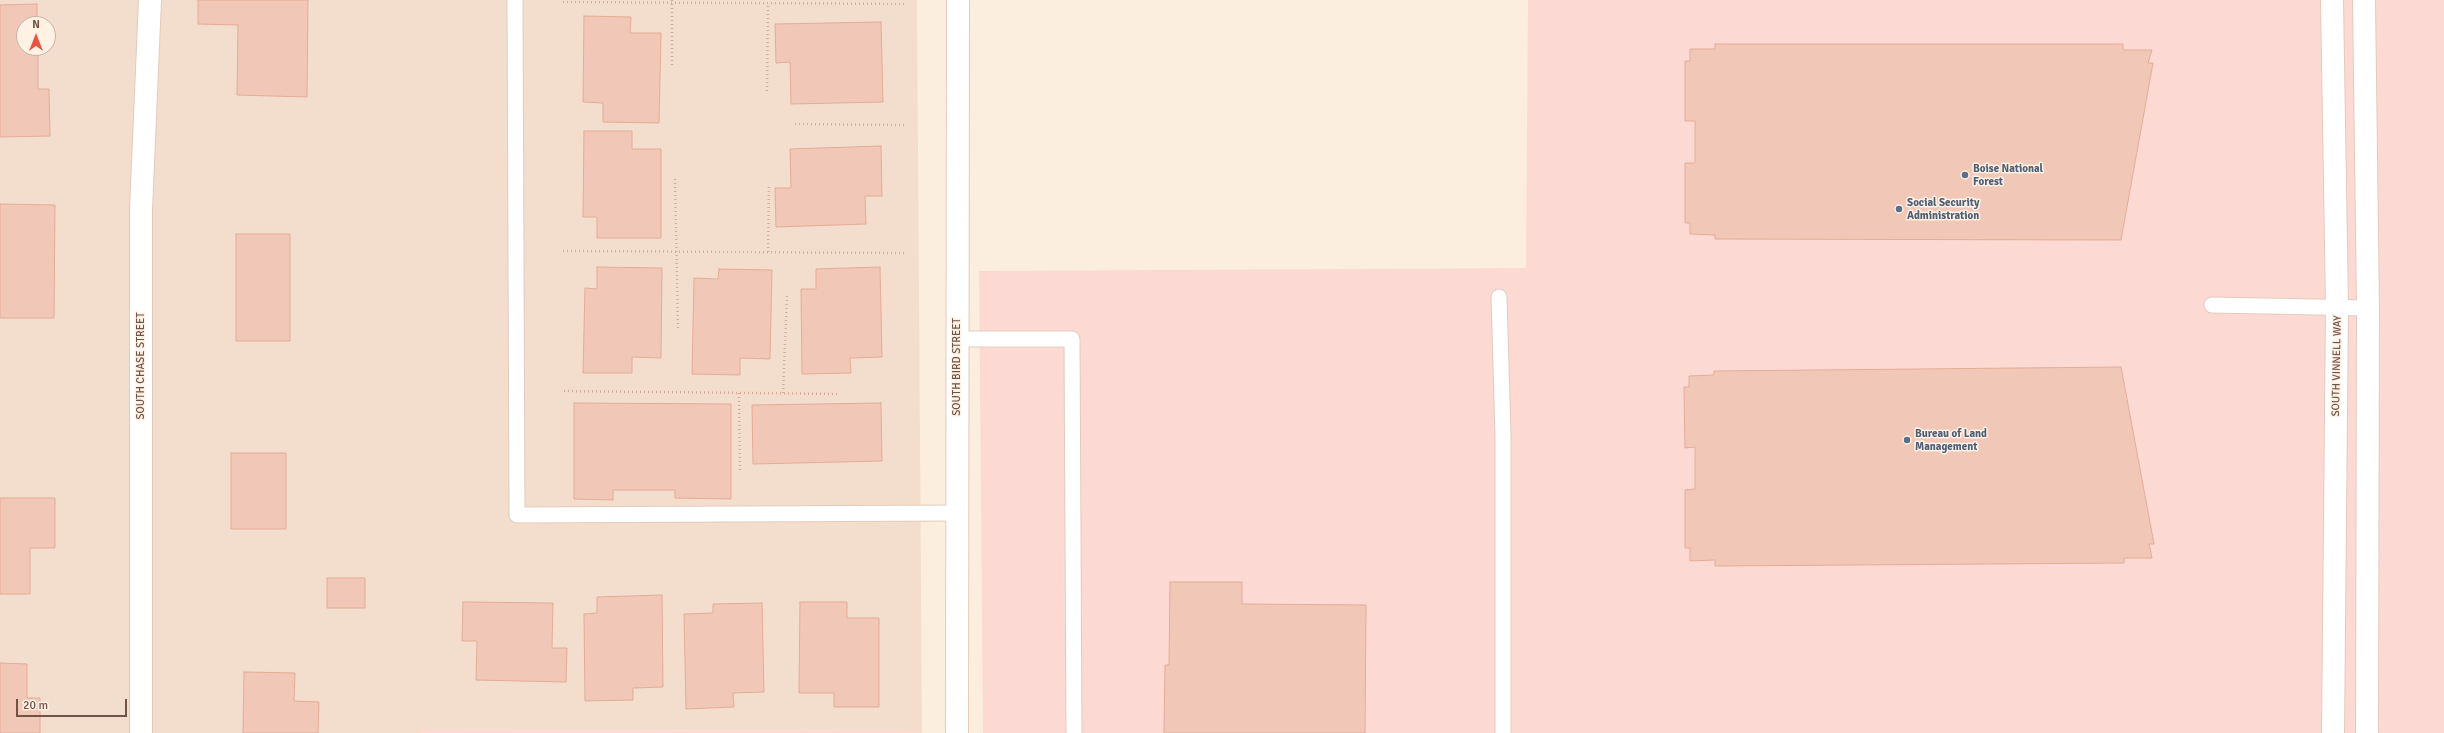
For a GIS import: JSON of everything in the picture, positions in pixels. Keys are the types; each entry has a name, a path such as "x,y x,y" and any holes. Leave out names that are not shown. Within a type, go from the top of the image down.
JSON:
{"street":[{"name":"SOUTH CHASE STREET","path":"141,733 141,210 150,0"},
{"name":"SOUTH BIRD STREET","path":"957,733 958,0"},
{"name":"SOUTH VINNELL WAY","path":"2332,0 2337,306 2334,733"},
{"path":"2364,0 2368,308 2367,733"}],"lane":[{"path":"515,0 517,515 957,513"},
{"path":"1499,296 1503,434 1503,733"},
{"path":"2212,305 2337,306 2368,308"},
{"path":"957,339 1072,339 1074,733"}],"path":[{"path":"563,2 672,1 786,4 904,4"},
{"path":"672,1 672,65"},
{"path":"767,91 768,3"},
{"path":"795,124 905,125"},
{"path":"675,179 678,328"},
{"path":"768,252 769,186"},
{"path":"563,251 906,253"},
{"path":"783,393 787,295"},
{"path":"564,391 838,394"},
{"path":"739,393 740,470"}],"shaded area":[{"path":"0,0 917,0 922,731 420,730 420,733 0,733"},
{"path":"1528,0 2444,0 2444,733 983,733 979,271 1526,268"},
{"path":"420,730 922,731 922,733 420,733"}],"building":[{"path":"198,0 308,0 307,97 237,95 238,25 198,24"},
{"path":"37,4 37,16 16,16 16,56 38,56 38,89 49,89 50,136 0,137 0,5"},
{"path":"584,16 631,17 630,33 661,33 659,123 603,122 603,103 583,102"},
{"path":"881,22 883,102 791,104 790,62 776,63 775,24"},
{"path":"1715,44 2123,44 2123,50 2152,50 2148,63 2153,63 2121,240 1715,239 1715,235 1690,234 1690,223 1685,223 1685,163 1695,163 1695,121 1685,121 1685,61 1690,61 1690,49 1715,49"},
{"path":"584,131 632,131 632,149 661,149 661,238 597,238 597,217 583,217"},
{"path":"881,146 882,196 865,196 866,224 776,227 775,188 791,188 790,149"},
{"path":"0,204 55,205 54,318 0,318"},
{"path":"236,234 290,234 290,341 236,341"},
{"path":"597,267 662,268 661,358 632,357 632,373 583,373 585,288 597,289"},
{"path":"880,267 882,357 850,358 851,373 802,374 801,289 816,289 816,269"},
{"path":"719,269 772,270 770,359 740,358 740,375 692,374 694,278 718,279"},
{"path":"2121,367 2154,544 2149,544 2152,558 2124,558 2124,563 1715,566 1715,560 1690,561 1690,548 1685,548 1685,490 1695,489 1695,447 1685,448 1684,387 1689,387 1689,376 1714,375 1714,371"},
{"path":"574,403 731,404 731,499 675,498 675,490 613,490 613,500 574,499"},
{"path":"881,403 882,461 753,464 752,405"},
{"path":"231,453 286,453 286,529 231,529"},
{"path":"0,498 55,498 55,548 30,548 30,594 0,594"},
{"path":"327,578 365,578 365,608 327,608"},
{"path":"1170,582 1242,582 1242,604 1366,605 1365,733 1164,733 1165,665 1169,665"},
{"path":"662,595 663,687 633,688 633,700 585,701 584,614 597,613 597,597"},
{"path":"463,602 553,603 552,648 567,648 566,682 476,680 477,641 462,641"},
{"path":"800,602 847,602 847,618 879,618 879,707 834,707 834,693 799,693"},
{"path":"762,603 764,692 733,693 734,707 686,709 684,614 713,613 713,604"},
{"path":"0,663 27,664 27,698 40,698 40,733 0,733"},
{"path":"244,672 295,673 294,701 319,702 318,733 243,733"}],"place":[{"name":"Boise National Forest","path":"1965,175"},
{"name":"Social Security Administration","path":"1899,209"},
{"name":"Bureau of Land Management","path":"1907,440"}]}
